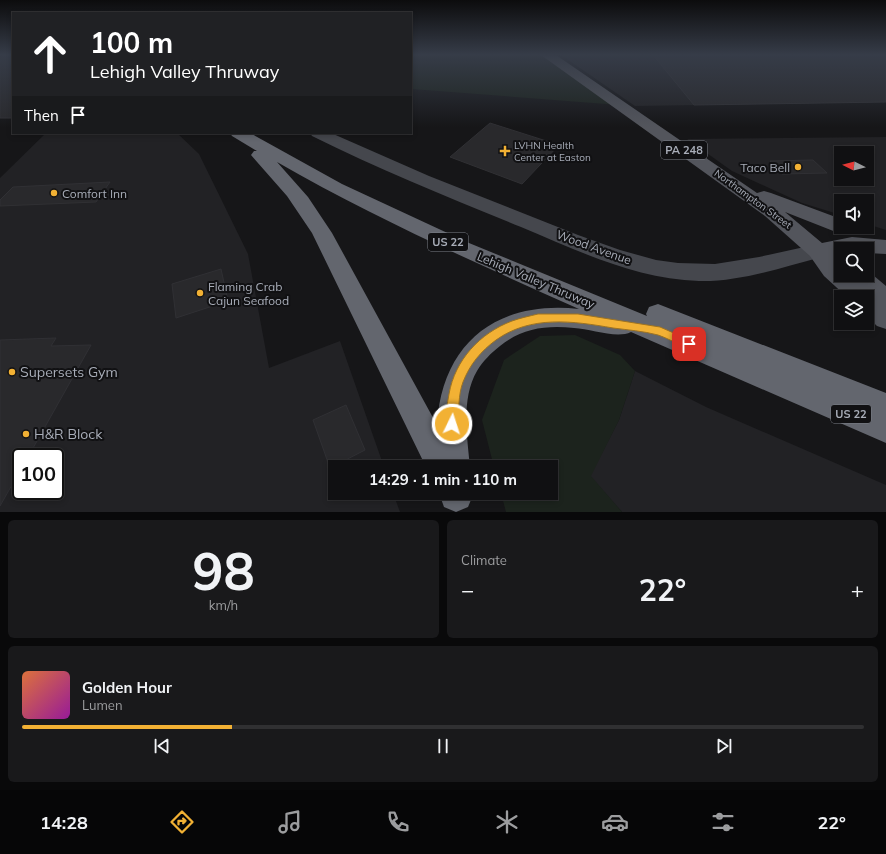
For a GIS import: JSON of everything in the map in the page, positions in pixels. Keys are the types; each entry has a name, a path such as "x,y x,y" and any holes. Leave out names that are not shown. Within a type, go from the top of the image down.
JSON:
{"highway":[{"name":"Lehigh Valley Thruway","path":"246,134 304,171 391,216 531,278 660,331 886,429"},
{"name":"Lehigh Valley Thruway","path":"246,134 465,236 886,406"},
{"path":"246,134 307,208 322,233 440,460"},
{"path":"453,460 452,424 454,395 457,383 467,361 474,352 492,336 515,324 538,318 551,317 578,318 660,331"}],"main road":[{"name":"Northampton Street","path":"581,79 736,186 772,212 818,251 834,259"},
{"name":"Wood Avenue","path":"320,134 395,169 441,188 595,249 639,264 680,272 714,273 836,246 852,244 886,247"},
{"path":"736,186 834,224"},
{"path":"862,234 886,242"},
{"name":"Northampton Street","path":"818,251 832,270 854,290"},
{"path":"866,282 886,299"},
{"path":"874,308 886,319"}],"shaded area":[{"path":"412,79 581,79 619,105 412,89"},
{"path":"596,79 886,79 886,102 635,106"},
{"path":"45,134 178,134 199,154 248,254 269,368 340,341 382,460 328,460 328,500 396,500 400,512 0,512 0,178"},
{"path":"886,137 886,230 874,226 874,194 834,194 834,213 802,203 732,171 687,139"},
{"path":"575,335 620,355 635,371 619,420 591,476 622,512 506,512 503,500 558,500 558,460 492,460 482,420 504,360 540,336"},
{"path":"635,371 706,407 886,485 886,512 622,512 590,476 619,420"}],"building":[{"path":"0,79 12,79 12,118 0,118"},
{"path":"673,79 886,79 886,102 694,105"},
{"name":"LVHN Health Center at Easton","path":"490,123 559,145 522,184 450,157"},
{"name":"Taco Bell","path":"813,160 827,173 782,174 770,161"},
{"name":"Comfort Inn","path":"110,182 96,202 0,206 0,200 13,187"},
{"name":"Flaming Crab Cajun Seafood","path":"221,269 228,301 176,318 172,284"},
{"path":"56,338 51,346 91,345 33,448 12,448 12,485 0,506 0,340"},
{"path":"346,405 365,450 346,460 328,460 328,462 313,420"}],"place":[{"name":"LVHN Health Center at Easton","path":"505,151"},
{"name":"Taco Bell","path":"798,167"},
{"name":"Comfort Inn","path":"54,193"},
{"name":"Flaming Crab Cajun Seafood","path":"200,293"},
{"name":"Supersets Gym","path":"12,372"},
{"name":"H&R Block","path":"26,434"}],"route":[{"path":"452,424 454,395 461,372 467,361 474,352 492,336 526,320 551,317 578,318 660,331 689,344"}]}
